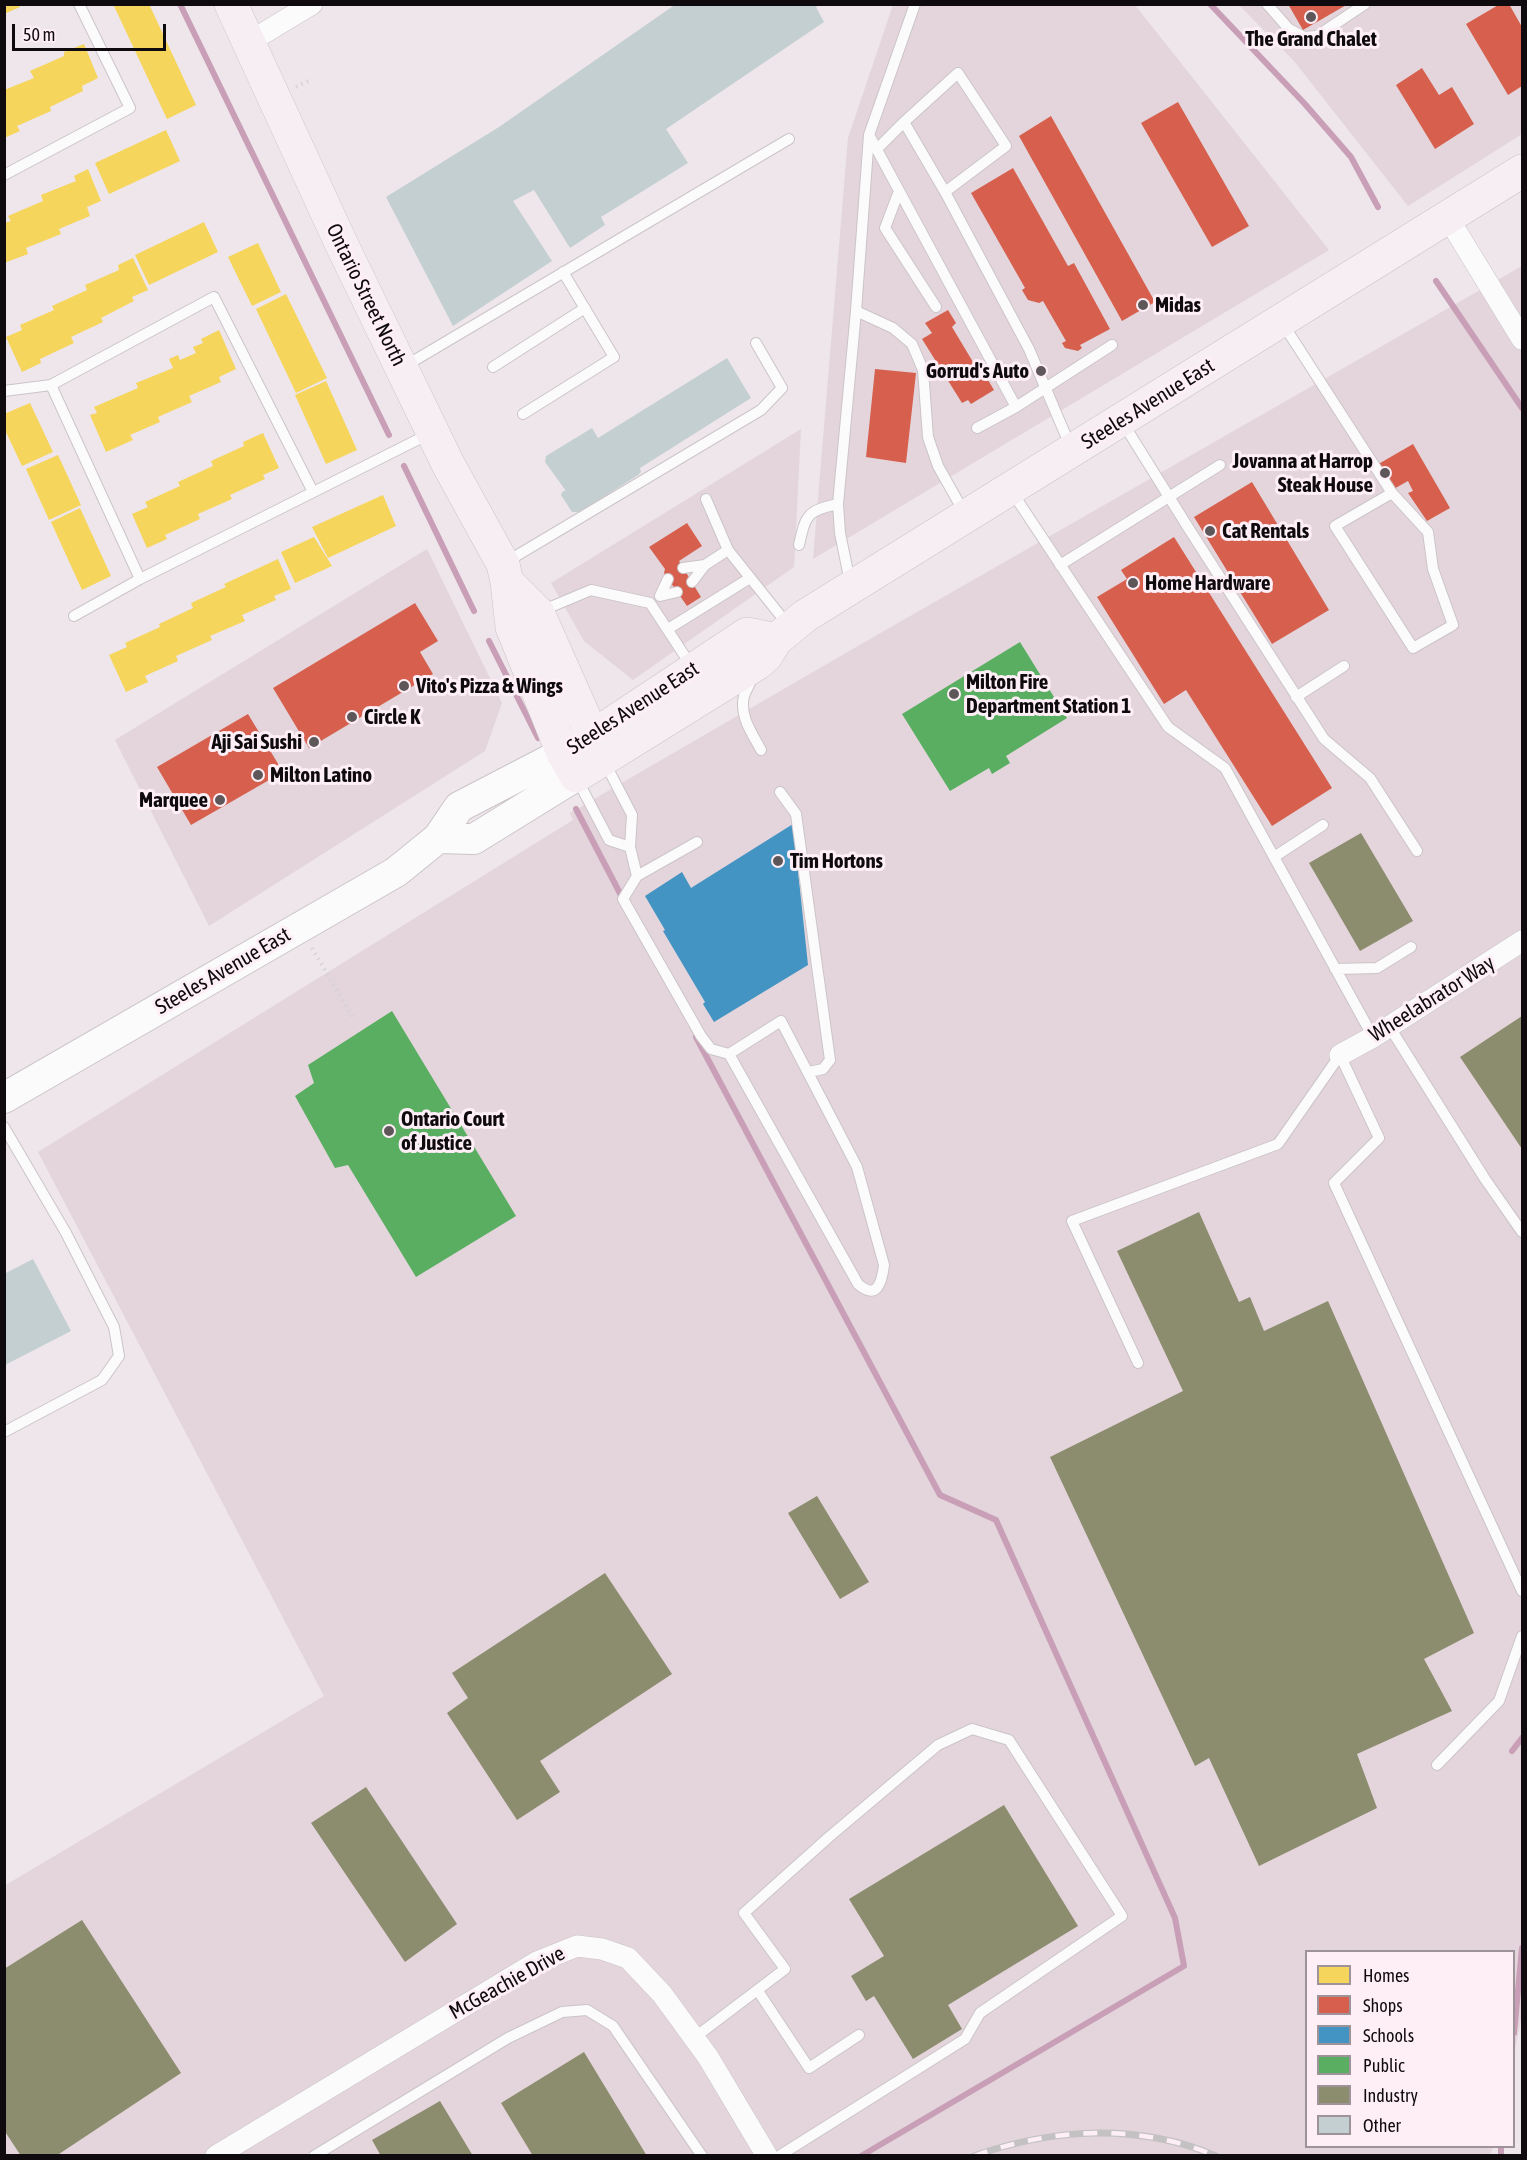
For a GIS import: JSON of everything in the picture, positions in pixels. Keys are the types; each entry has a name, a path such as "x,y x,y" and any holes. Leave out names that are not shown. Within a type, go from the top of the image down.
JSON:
{"main road":[{"name":"Ontario Street North","path":"231,4 340,241 448,465 505,573 538,613 584,756"},
{"name":"Steeles Avenue East","path":"584,756 774,643 805,616 1522,171"},
{"name":"Ontario Street North","path":"505,573 512,627 584,756"},
{"name":"Steeles Avenue East","path":"4,1098 396,872 438,838 474,839 694,669 747,634 774,643"}],"street":[{"path":"249,42 312,4"},
{"path":"1448,218 1522,339"},
{"name":"Wheelabrator Way","path":"1340,1055 1381,1032 1522,941"},
{"name":"McGeachie Drive","path":"216,2156 537,1962 577,1946 602,1949 628,1958 662,1994 708,2057 766,2155"}],"lane":[{"path":"4,175 130,108 79,4"},
{"path":"851,587 840,533 838,504 869,135 915,4"},
{"path":"1267,4 1289,29 1304,36 1317,36 1365,4"},
{"path":"877,149 958,74 1006,146 945,192"},
{"path":"904,122 945,192 1029,349 1072,450"},
{"path":"869,135 1016,407"},
{"path":"402,368 789,139"},
{"path":"899,191 885,228 936,307"},
{"path":"523,414 614,357 563,273"},
{"path":"4,391 51,385 214,297 313,492"},
{"path":"493,367 585,308"},
{"path":"856,311 893,328 912,344 923,370 928,437 938,466 966,516"},
{"path":"1281,321 1392,493 1428,532 1433,569 1453,625 1413,648 1335,526 1392,493"},
{"path":"505,573 761,410 782,388 756,343"},
{"path":"978,428 1016,407 1112,345"},
{"path":"51,385 140,579"},
{"path":"1121,420 1324,739 1370,778 1417,851"},
{"path":"74,616 140,579 432,432"},
{"path":"1060,566 1169,495 1220,465"},
{"path":"1011,490 1168,727 1225,768 1335,969 1522,1232"},
{"path":"706,499 728,550 750,578 774,643 744,695 743,708 746,720 761,750"},
{"path":"800,545 804,524 810,515 817,509 838,504"},
{"path":"692,582 705,565 728,550"},
{"path":"683,568 705,565"},
{"path":"668,629 750,578"},
{"path":"660,596 668,579"},
{"path":"538,613 591,590 650,603 694,669"},
{"path":"650,603 660,596 677,592"},
{"path":"1296,697 1344,666"},
{"path":"584,756 609,840 630,847"},
{"path":"584,756 632,815 630,847 637,876"},
{"path":"780,792 796,814 830,1060 823,1069 809,1072"},
{"path":"1274,857 1323,825"},
{"path":"697,842 637,876 623,899 711,1050 729,1054 781,1020 857,1167 884,1265 883,1277 878,1288 872,1291 865,1290 858,1284 729,1054"},
{"path":"1335,969 1377,968 1411,947"},
{"path":"1138,1363 1072,1221 1278,1144 1340,1055 1379,1137 1334,1183 1522,1591"},
{"path":"4,1127 66,1233 114,1327 119,1356 102,1380 4,1432"},
{"path":"1437,1765 1499,1701 1522,1636"},
{"path":"694,2038 785,1969 744,1913 829,1837 938,1745 972,1730 1009,1740 1122,1916 980,2013 965,2039 779,2156"},
{"path":"758,1991 809,2068 859,2035"},
{"path":"314,2156 508,2038 562,2012 587,2010 613,2026 702,2156"}],"path":[{"path":"299,928 354,1019"}],"shaded area":[{"path":"893,5 1135,5 1329,250 813,559 848,138"},
{"path":"1239,5 1522,5 1522,134 1408,206 1294,61"},
{"path":"1522,266 1522,2015 1515,2049 1515,1950 1305,1950 1305,2148 1493,2148 1490,2155 5,2155 4,1886 324,1696 38,1152 573,820 570,813"},
{"path":"801,429 794,567 633,680 584,641 551,583"},
{"path":"427,549 502,703 485,751 209,926 115,740"}],"building: Homes":[{"path":"4,4 18,4 20,7 4,14"},
{"path":"113,4 149,4 196,105 167,119"},
{"path":"84,44 98,78 82,86 83,91 50,107 51,111 17,126 20,131 4,138 4,90 34,78 30,71"},
{"path":"166,130 180,161 109,194 95,163"},
{"path":"88,169 101,201 87,207 90,216 59,229 61,234 26,248 28,254 4,263 4,223 11,221 8,216 43,201 41,195 76,181 74,176"},
{"path":"204,222 218,252 149,285 135,255"},
{"path":"258,243 281,292 252,306 228,257"},
{"path":"133,258 148,290 132,297 134,301 101,318 103,322 71,337 74,343 40,359 41,363 22,372 6,337 22,330 20,325 54,310 52,306 87,290 85,285 119,270 118,265"},
{"path":"286,294 327,378 296,393 256,309"},
{"path":"219,330 236,369 219,377 221,382 189,396 192,402 158,417 160,422 130,435 133,440 106,452 90,415 97,413 94,407 138,388 136,383 173,368 169,359 178,355 180,360 196,353 193,347 203,343 201,339"},
{"path":"326,381 357,450 326,464 295,395"},
{"path":"30,403 53,452 22,466 4,428 4,414"},
{"path":"263,433 279,468 263,475 265,479 230,495 232,499 198,514 200,519 165,535 167,539 147,548 132,514 148,507 145,502 180,486 178,482 213,466 211,461 244,446 243,442"},
{"path":"58,455 81,505 49,520 26,469"},
{"path":"383,495 396,526 328,558 312,527"},
{"path":"80,508 111,576 82,590 51,522"},
{"path":"314,537 332,566 295,583 281,552"},
{"path":"278,559 291,589 274,596 276,600 242,615 245,621 210,636 212,640 176,656 178,661 145,676 148,682 126,692 109,655 127,647 125,643 193,608 191,603 226,587 224,584"}],"building: Shops":[{"name":"The Grand Chalet","path":"1288,4 1348,4 1303,30"},
{"path":"1500,4 1509,4 1522,27 1522,86 1508,95 1466,24"},
{"path":"1422,68 1439,95 1452,87 1474,124 1435,149 1396,85"},
{"path":"1178,102 1249,226 1212,247 1141,123"},
{"path":"1051,116 1155,302 1122,321 1019,136"},
{"path":"1013,168 1068,266 1074,263 1110,329 1080,345 1082,348 1078,351 1065,348 1062,343 1066,341 1043,301 1039,303 1028,300 1022,290 1025,288 971,193"},
{"path":"948,310 956,323 952,327 976,367 979,365 994,390 971,404 968,400 962,403 922,339 932,333 925,323"},
{"path":"875,369 916,373 906,463 866,457"},
{"path":"1413,444 1450,508 1427,521 1408,493 1413,491 1408,481 1392,490 1375,466"},
{"path":"1252,482 1329,610 1272,644 1194,517"},
{"path":"687,523 702,546 679,561 701,597 687,606 649,547"},
{"path":"1174,537 1332,788 1272,826 1186,690 1164,704 1097,597 1127,579 1121,570"},
{"path":"415,603 438,641 420,652 433,674 309,748 273,688"},
{"path":"248,714 283,772 191,825 157,767"}],"building: Schools":[{"path":"793,824 808,965 714,1022 645,896 682,872 691,888"}],"building: Public":[{"path":"1020,642 1067,718 1006,756 1010,763 992,774 989,768 950,791 902,714"},
{"name":"Ontario Court of Justice","path":"392,1011 516,1216 416,1277 348,1165 335,1168 295,1096 314,1083 308,1065"}],"building: Industry":[{"path":"1361,833 1413,921 1360,951 1309,863"},
{"path":"1522,1016 1522,1149 1460,1057"},
{"path":"1199,1212 1239,1302 1250,1297 1264,1331 1328,1301 1474,1633 1424,1659 1452,1711 1357,1754 1377,1808 1259,1866 1209,1758 1195,1766 1050,1457 1183,1391 1117,1251"},
{"path":"817,1496 869,1582 840,1599 788,1513"},
{"path":"605,1573 672,1674 540,1761 560,1792 517,1820 447,1713 468,1698 452,1673"},
{"path":"366,1787 457,1924 405,1962 311,1823"},
{"path":"1004,1805 1078,1926 948,2005 962,2029 913,2059 874,1996 866,2001 851,1976 884,1956 849,1899"},
{"path":"82,1920 181,2073 56,2156 21,2156 4,2130 4,1969"},
{"path":"584,2052 647,2156 533,2156 501,2103"},
{"path":"440,2101 473,2156 381,2156 372,2140"}],"building: Other":[{"path":"676,4 820,4 816,7 824,22 666,129 688,163 601,217 605,225 570,248 534,190 513,201 552,261 453,326 386,197 499,127"},
{"path":"727,358 751,398 640,468 641,472 638,475 580,512 572,512 561,495 563,491 566,491 545,462 546,456 592,428 598,438"},
{"path":"33,1259 71,1331 5,1365 4,1274"}],"waterway":[{"path":"180,4 389,435"},
{"path":"1210,4 1304,103 1351,157 1378,207"},
{"path":"1436,281 1522,408"},
{"path":"404,466 474,611"},
{"path":"489,641 538,738"},
{"path":"576,809 624,901"},
{"path":"696,1037 940,1495 996,1520 1175,1918 1184,1966 861,2156"},
{"path":"1512,1751 1522,1738"},
{"path":"1515,2022 1522,1948"},
{"path":"1501,2148 1501,2156"}],"railway":[{"path":"974,2156 1034,2140 1095,2133 1157,2138 1187,2145 1216,2156"}],"place":[{"name":"The Grand Chalet","path":"1311,17"},
{"name":"Midas","path":"1143,305"},
{"name":"Gorrud's Auto","path":"1041,371"},
{"name":"Jovanna at Harrop Steak House","path":"1385,473"},
{"name":"Cat Rentals","path":"1210,531"},
{"name":"Home Hardware","path":"1133,583"},
{"name":"Vito's Pizza & Wings","path":"404,686"},
{"name":"Milton Fire Department Station 1","path":"954,694"},
{"name":"Circle K","path":"352,717"},
{"name":"Aji Sai Sushi","path":"314,742"},
{"name":"Milton Latino","path":"258,775"},
{"name":"Marquee","path":"220,800"},
{"name":"Tim Hortons","path":"778,861"},
{"name":"Ontario Court of Justice","path":"389,1131"}]}
